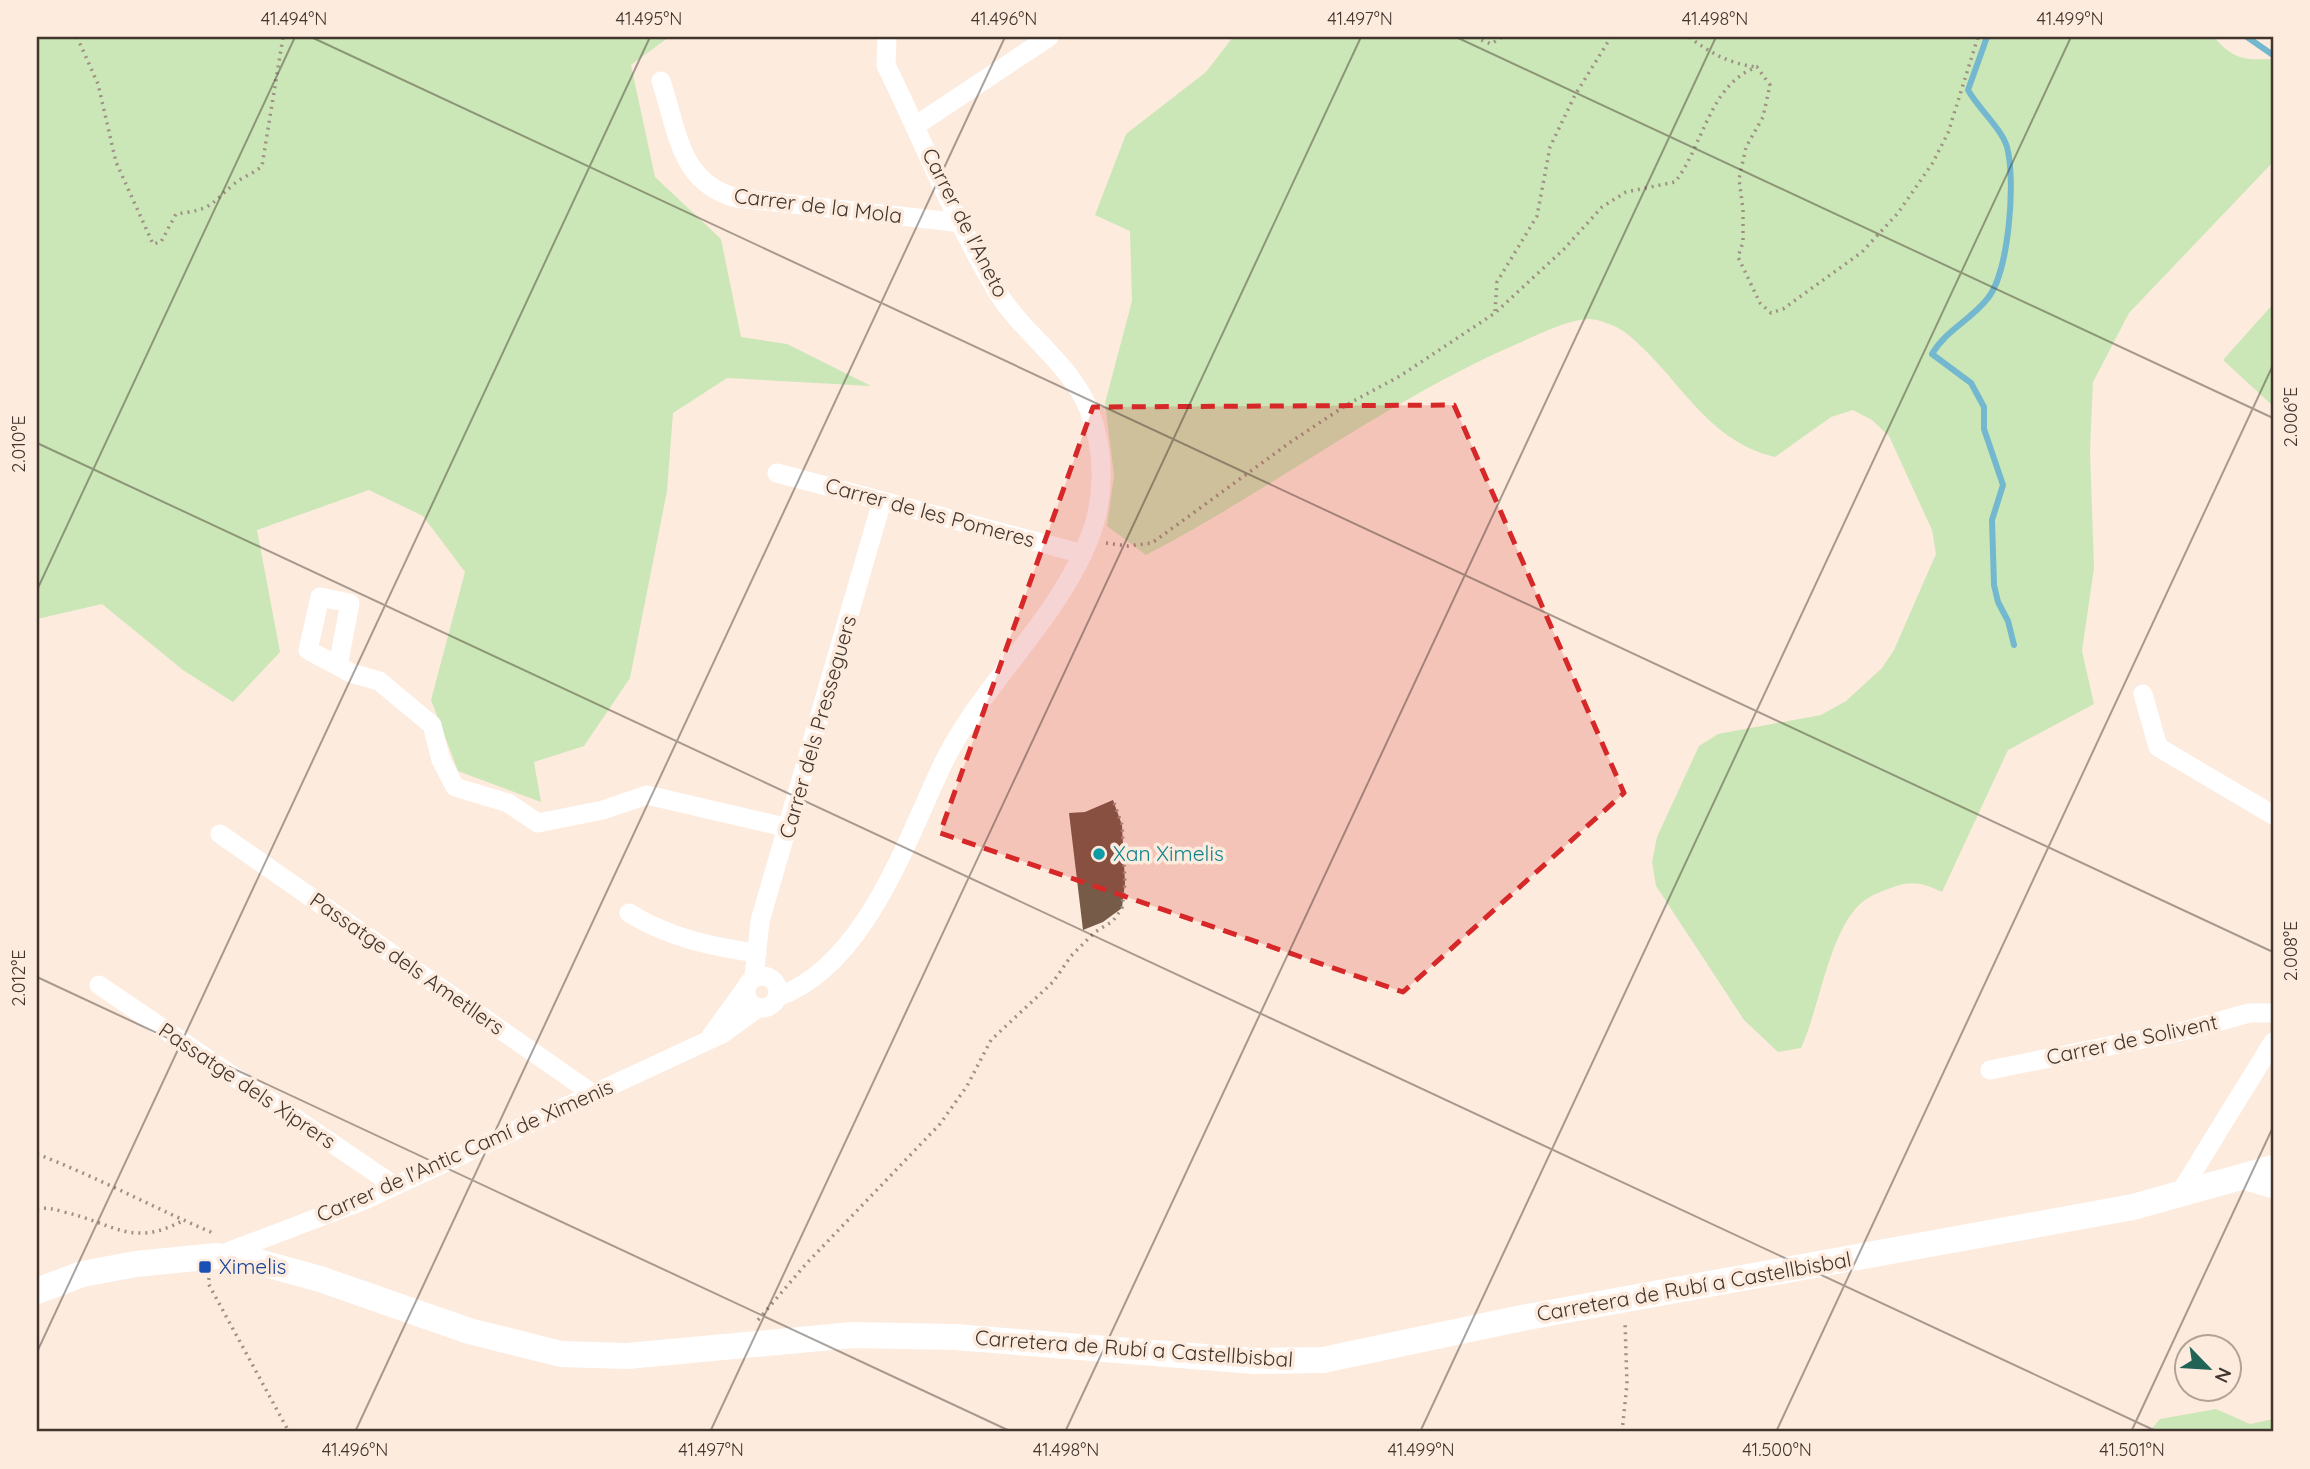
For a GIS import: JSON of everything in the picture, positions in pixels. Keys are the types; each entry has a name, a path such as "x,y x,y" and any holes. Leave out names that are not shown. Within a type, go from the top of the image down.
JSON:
{"street":[{"name":"Carrer de l'Aneto","path":"887,37 886,65 995,290 1072,382 1089,409 1102,464 1098,507 1086,548"},
{"path":"915,127 1049,37"},
{"name":"Carrer de la Mola","path":"661,81 691,171 717,193 737,198 963,223"},
{"name":"Carrer de les Pomeres","path":"777,473 882,501 1086,548"},
{"name":"Carrer dels Presseguers","path":"757,953 760,921 882,501"},
{"path":"629,913 656,930 718,948 757,953 763,984 812,978 863,926 898,860 947,756 1070,578 1086,548"},
{"path":"338,666 379,681 432,725 440,760 455,787 508,803 538,823 603,810 647,795 789,828"},
{"path":"2143,694 2158,747 2273,815"},
{"name":"Passatge dels Ametllers","path":"220,834 593,1094"},
{"name":"Carrer de l'Antic Camí de Ximenis","path":"709,1038 763,984"},
{"name":"Carrer de l'Antic Camí de Ximenis","path":"216,1256 395,1186 722,1034 758,1008 747,999 763,984"},
{"name":"Passatge dels Xiprers","path":"99,985 395,1186"},
{"name":"Carrer de Solivent","path":"1990,1070 2188,1030 2249,1013 2273,1013"},
{"path":"2180,1193 2273,1042"},
{"name":"Carretera de Rubí a Castellbisbal","path":"37,1291 82,1274 135,1264 216,1256 255,1262 320,1279 469,1331 561,1354 626,1356 853,1335 955,1337 1255,1361 1323,1360 1624,1299 2133,1207 2273,1168"},
{"path":"2235,1178 2273,1189"}],"path":[{"path":"77,37 98,84 116,162 153,244 161,242 176,214 215,204 236,181 251,176 262,166 283,37"},
{"path":"1475,37 1491,44 1502,37"},
{"path":"1495,313 1497,282 1537,216 1550,146 1575,95 1611,37"},
{"path":"1689,37 1713,55 1730,63 1757,67 1770,85 1763,117 1746,147 1739,179 1743,209 1742,242 1738,257 1760,303 1771,313 1783,309 1862,252 1898,213 1932,164 1948,133 1978,37"},
{"path":"1086,548 1152,543 1292,441 1348,404 1401,376 1495,313 1564,249 1602,207 1626,191 1675,182 1686,169 1691,150 1714,108 1739,74 1757,67"},
{"path":"739,1346 805,1265 940,1124 967,1086 991,1040 1053,982 1071,956 1095,932 1113,921 1122,908 1125,883 1122,825 1113,800"},
{"path":"37,1154 75,1169 182,1222 244,1246"},
{"path":"37,1209 45,1207 82,1216 132,1234 156,1234 182,1222"},
{"path":"216,1256 208,1283 289,1432"},
{"path":"1622,1432 1627,1384 1624,1299"}],"highlighted area":[{"path":"1454,405 1624,793 1403,992 940,833 1093,407"}],"green space":[{"path":"37,37 669,37 631,65 655,177 721,239 741,337 787,344 871,386 727,378 673,413 667,491 630,678 584,746 534,762 541,802 458,771 431,700 465,572 423,516 369,490 257,530 280,652 233,702 183,670 102,604 37,619"},
{"path":"1233,37 2214,37 2240,57 2273,59 2273,162 2129,313 2093,382 2090,450 2094,568 2082,651 2094,704 2008,750 1942,892 1923,885 1905,884 1873,895 1857,907 1847,921 1831,955 1801,1048 1778,1052 1744,1020 1656,886 1652,862 1657,837 1699,746 1718,734 1821,715 1846,701 1882,668 1894,650 1936,554 1932,530 1889,436 1872,420 1853,410 1831,417 1775,457 1754,450 1719,429 1625,332 1599,321 1580,320 1519,343 1423,391 1146,555 1107,526 1114,475 1105,403 1132,301 1130,231 1095,215 1126,134 1206,72"},
{"path":"2273,304 2273,406 2223,360"},
{"path":"2216,1409 2250,1424 2273,1419 2273,1432 2149,1432 2160,1419"}],"building":[{"name":"Xan Ximelis","path":"1113,800 1122,825 1125,883 1122,908 1103,922 1083,930 1069,813 1085,812"}],"waterway":[{"path":"1987,37 1968,90 2000,133 2007,147 2011,181 2006,247 2001,268 1988,298 1944,338 1932,354 1971,383 1984,407 1984,429 2003,485 1992,520 1994,585 2014,645"},
{"path":"2247,37 2273,55"}],"place":[{"name":"Xan Ximelis","path":"1099,854"},
{"name":"Ximelis","path":"205,1267"}]}
